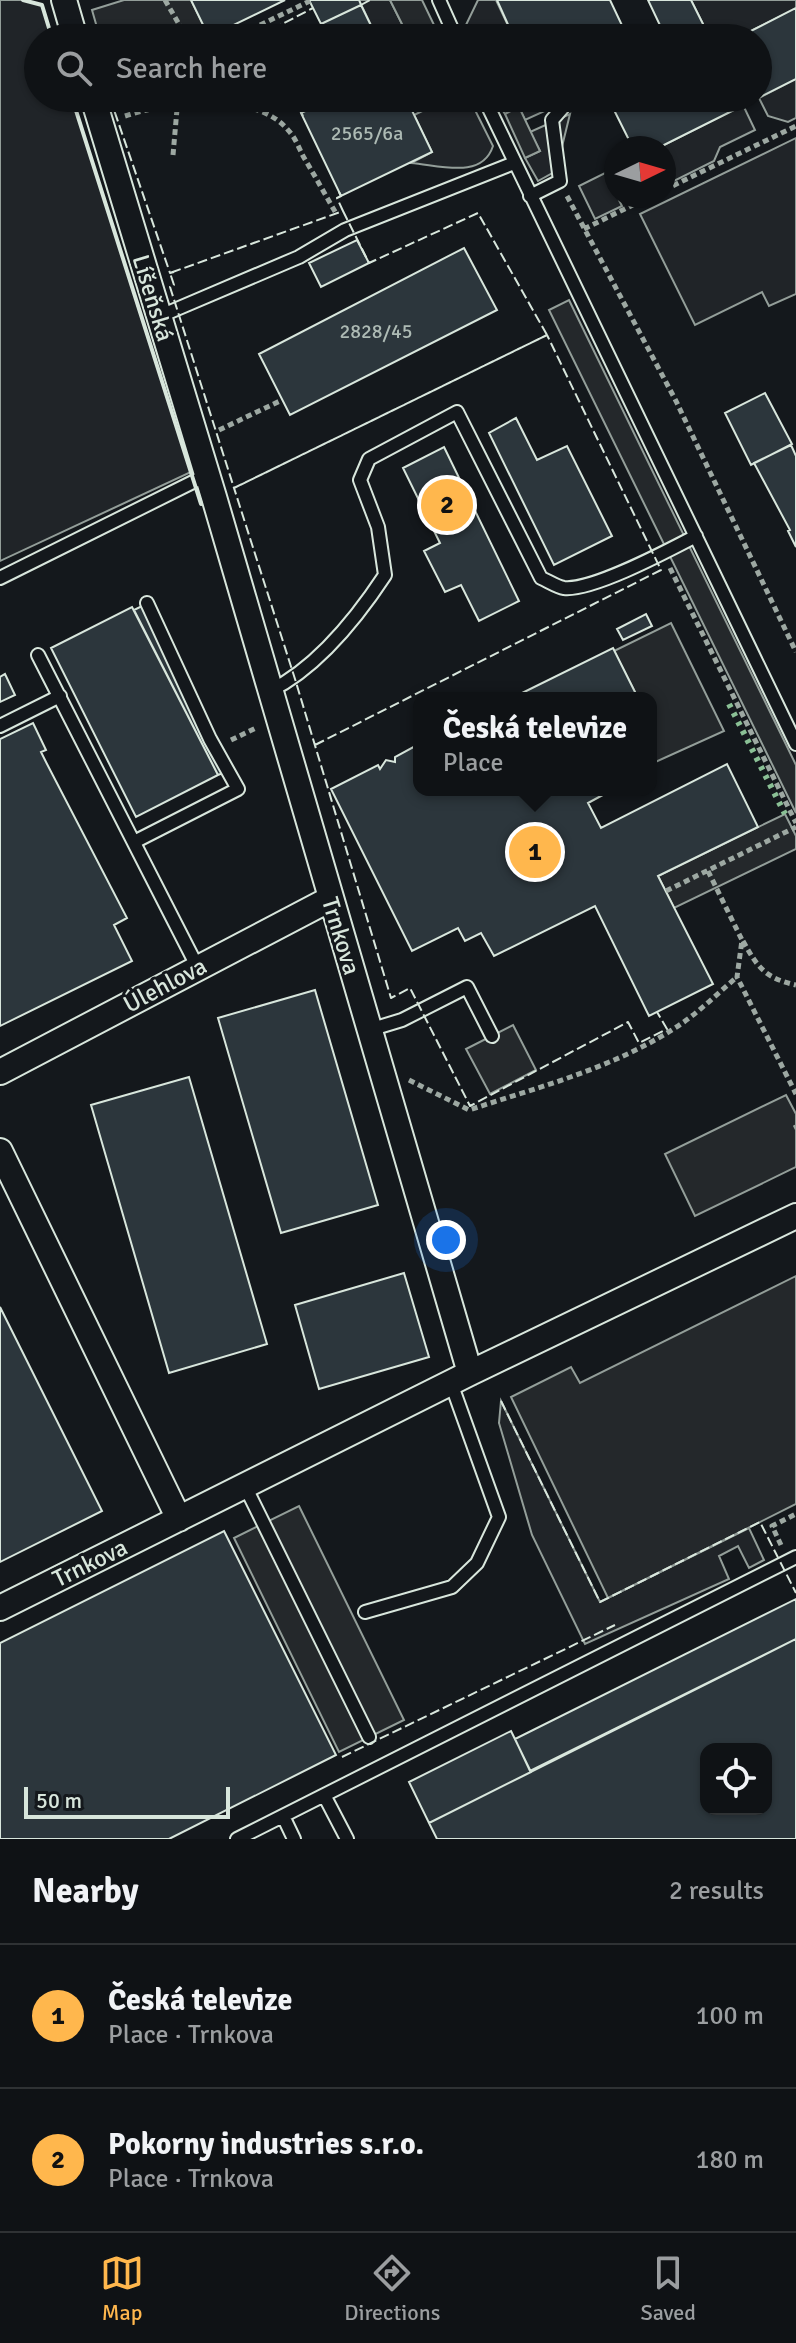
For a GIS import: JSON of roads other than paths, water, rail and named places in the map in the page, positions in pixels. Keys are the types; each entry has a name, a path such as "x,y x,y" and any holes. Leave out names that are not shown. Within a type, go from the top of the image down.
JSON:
{"street":[{"path":"64,0 71,24"},
{"name":"Líšeňská","path":"97,112 211,486"},
{"name":"Trnkova","path":"211,486 369,1030 461,1378"},
{"name":"Úlehlova","path":"0,1072 330,899"},
{"path":"0,1151 179,1519"},
{"name":"Trnkova","path":"0,1608 461,1378 796,1216"}],"lane":[{"path":"439,0 450,24"},
{"path":"490,112 796,744"},
{"path":"530,196 560,181 552,120 559,112"},
{"path":"158,317 299,257 345,230 514,163"},
{"path":"270,691 295,679 318,656 365,605 385,575 378,527 360,480 369,459 457,412 541,578 563,588 586,585 696,536"},
{"path":"0,578 211,486"},
{"path":"134,842 238,789 210,739 147,603"},
{"path":"38,655 198,968"},
{"path":"0,726 60,696"},
{"path":"369,1030 402,1020 467,987 492,1036"},
{"path":"365,1612 452,1587 477,1563 499,1517 461,1378"},
{"path":"245,1486 369,1737"},
{"path":"237,1839 796,1557"},
{"path":"324,1795 347,1839"},
{"path":"283,1816 294,1839"}],"place":[{"name":"Pokorny industries s.r.o.","path":"447,505"},
{"name":"Česká televize","path":"535,852"}]}
